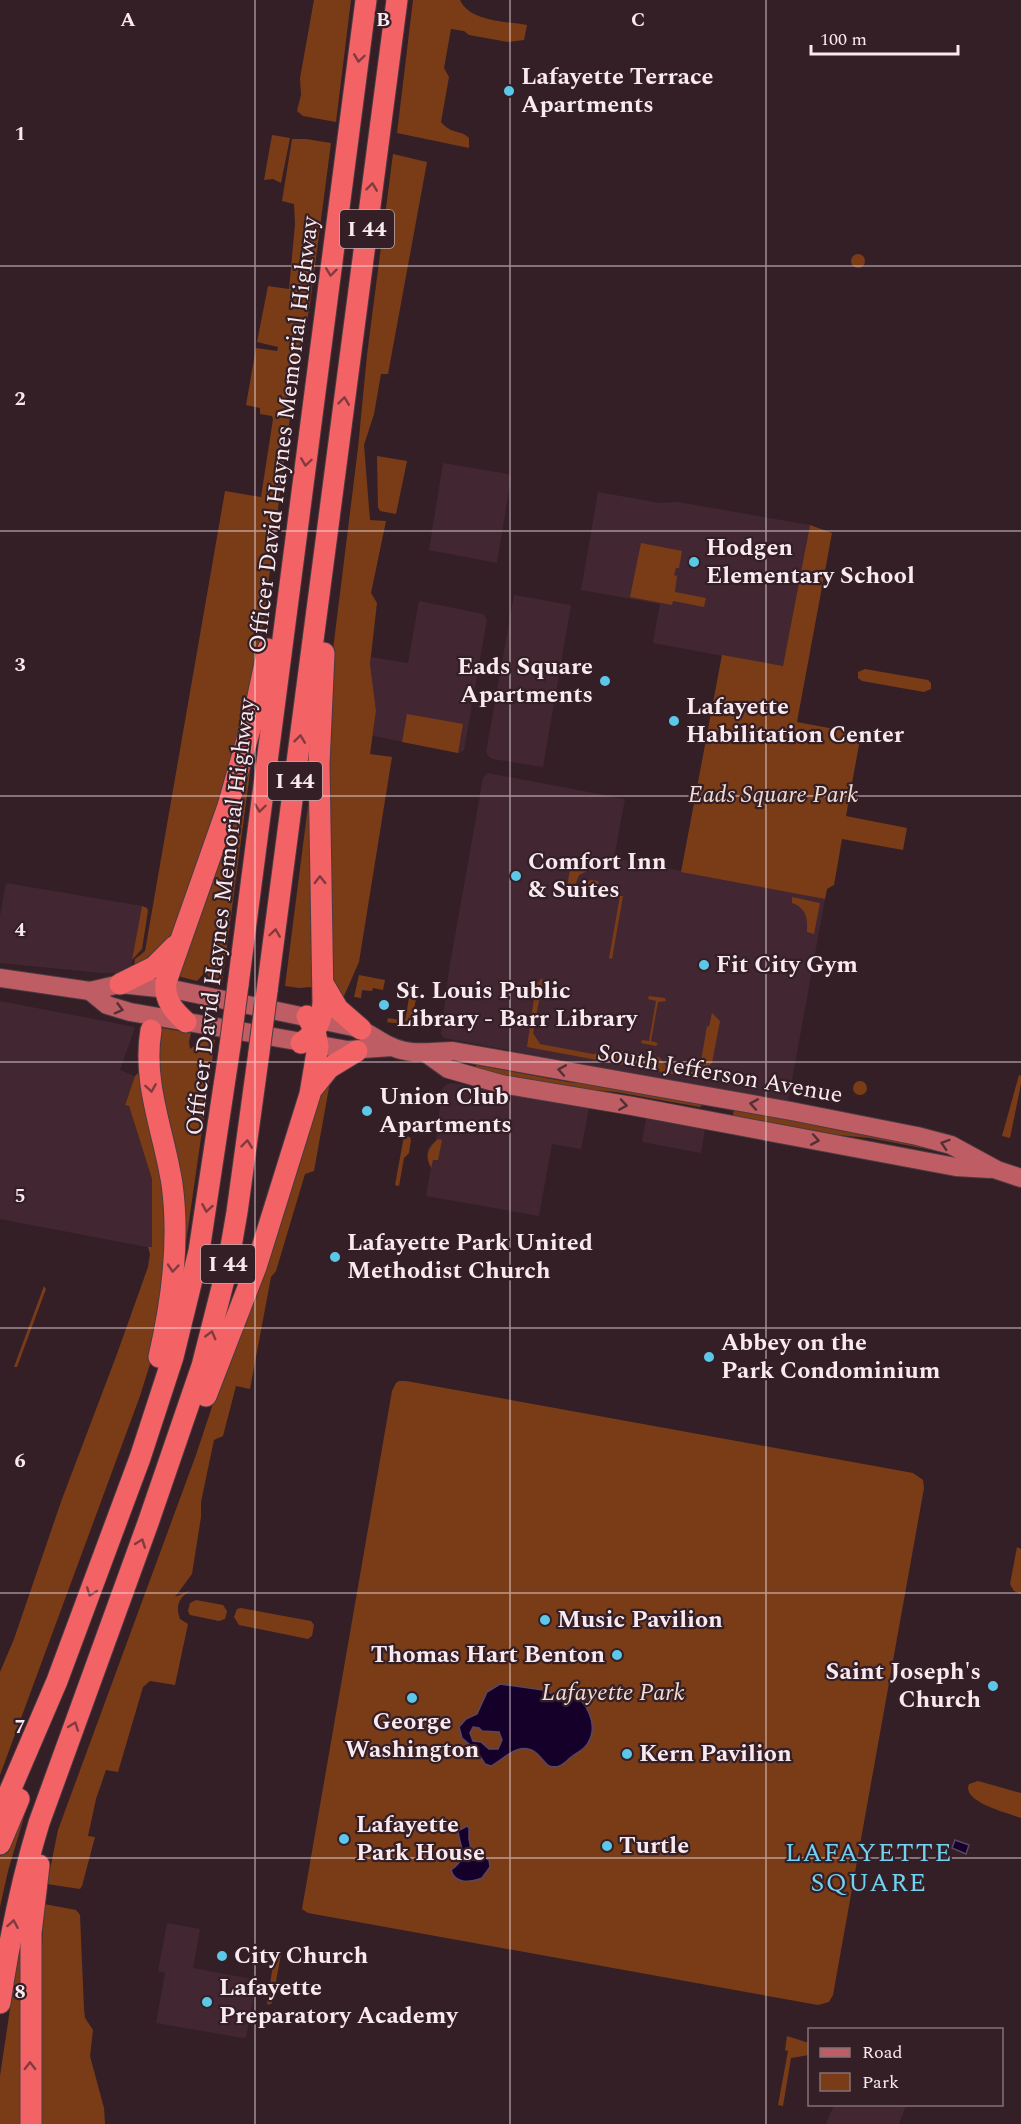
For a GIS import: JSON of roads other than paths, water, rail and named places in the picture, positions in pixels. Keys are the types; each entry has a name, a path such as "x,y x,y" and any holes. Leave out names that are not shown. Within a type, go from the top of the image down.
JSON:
{"highway":[{"name":"Officer David Haynes Memorial Highway","path":"1,1812 57,1681 140,1458 173,1357 199,1251 230,1046 366,0"},
{"name":"I 44","path":"0,2003 14,1914 27,1863 202,1366 228,1264 259,1052 397,0"},
{"path":"310,1094 312,1031 323,1002 319,808 325,623 322,572"},
{"path":"140,1458 148,1403 168,1312 175,1230 175,1208 169,1168 149,1077 149,1052 168,974 237,776 275,626 287,605"},
{"path":"120,984 154,967 181,939"},
{"path":"323,982 333,1004 361,1029"},
{"path":"159,1009 173,1009 186,1022"},
{"path":"167,1470 184,1445 230,1337 261,1251 310,1094 320,1077 329,1068 357,1051"},
{"path":"0,1844 25,1783 57,1681"},
{"path":"31,2124 31,1933 37,1875 54,1781"}],"main road":[{"name":"South Jefferson Avenue","path":"0,978 90,990 120,984 159,1009"},
{"name":"South Jefferson Avenue","path":"90,990 107,1005 159,1009 192,993 312,1031 357,1051 392,1047 427,1054 453,1051 867,1125 951,1145 997,1170 1021,1178"},
{"name":"South Jefferson Avenue","path":"186,1022 312,1031 361,1029 392,1047"},
{"name":"South Jefferson Avenue","path":"427,1054 456,1073 501,1084 632,1106 956,1167 997,1170"}],"place":[{"name":"Lafayette Terrace Apartments","path":"509,91"},
{"name":"Hodgen Elementary School","path":"694,562"},
{"name":"Eads Square Apartments","path":"605,681"},
{"name":"Lafayette Habilitation Center","path":"674,721"},
{"name":"Comfort Inn & Suites","path":"516,876"},
{"name":"Fit City Gym","path":"704,965"},
{"name":"St. Louis Public Library - Barr Library","path":"384,1005"},
{"name":"Union Club Apartments","path":"367,1111"},
{"name":"Lafayette Park United Methodist Church","path":"335,1257"},
{"name":"Abbey on the Park Condominium","path":"709,1357"},
{"name":"Music Pavilion","path":"545,1620"},
{"name":"Thomas Hart Benton","path":"617,1655"},
{"name":"Saint Joseph's Church","path":"993,1686"},
{"name":"George Washington","path":"412,1698"},
{"name":"Kern Pavilion","path":"627,1754"},
{"name":"Lafayette Park House","path":"344,1839"},
{"name":"Turtle","path":"607,1846"},
{"name":"City Church","path":"222,1956"},
{"name":"Lafayette Preparatory Academy","path":"207,2002"}],"district":[{"name":"LAFAYETTE SQUARE","path":"869,1868"}],"park label":[{"name":"Eads Square Park","path":"773,795"},
{"name":"Lafayette Park","path":"613,1693"}]}
